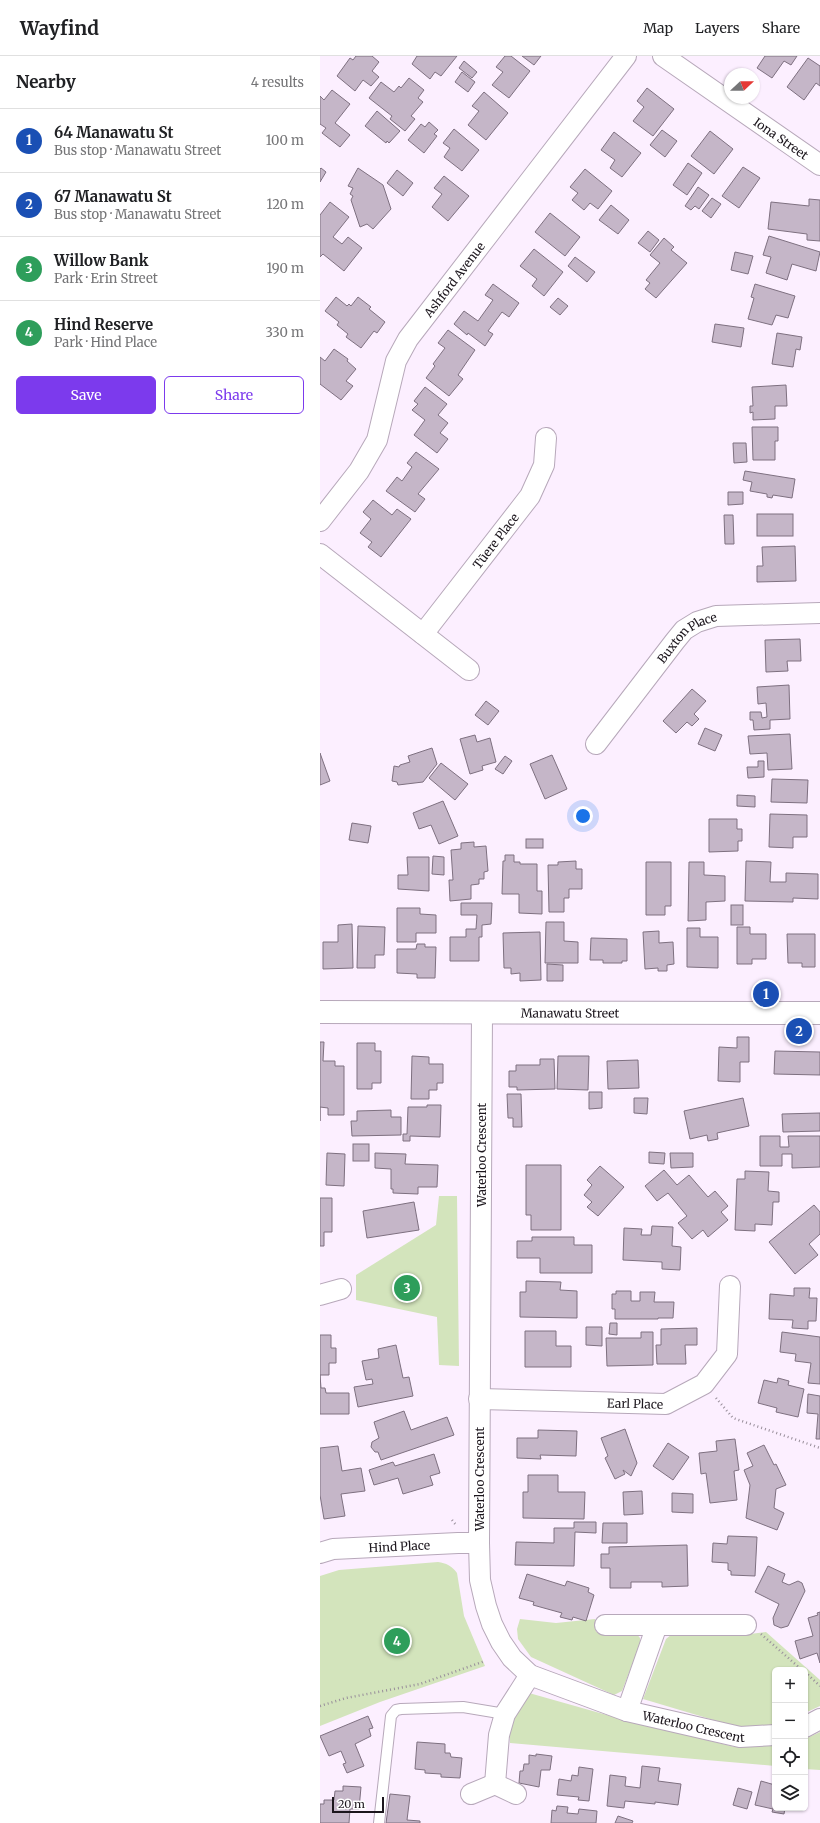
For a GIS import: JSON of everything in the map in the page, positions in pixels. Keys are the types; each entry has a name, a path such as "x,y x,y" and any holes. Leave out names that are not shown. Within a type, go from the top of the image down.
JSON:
{"street":[{"name":"Ashford Avenue","path":"320,521 359,471 376,440 396,361 404,344 626,56"},
{"name":"Iona Street","path":"664,56 820,164"},
{"name":"Tūere Place","path":"423,634 530,496 544,466 546,438"},
{"path":"320,554 470,670"},
{"name":"Buxton Place","path":"596,744 684,630 697,622 716,616 820,613"},
{"name":"Manawatu Street","path":"320,1012 820,1013"},
{"name":"Waterloo Crescent","path":"482,1012 479,1543 480,1580 492,1624 500,1642 512,1658 530,1675 628,1711 740,1737 772,1735"},
{"name":"Earl Place","path":"479,1399 666,1404 704,1384 727,1354 730,1286"},
{"path":"320,1295 341,1289"},
{"name":"Hind Place","path":"320,1553 333,1549 479,1543"},
{"path":"628,1711 657,1624"},
{"path":"605,1625 746,1625"},
{"path":"495,1784 499,1735 505,1714 530,1675"},
{"path":"808,1725 820,1719"},
{"path":"470,1794 495,1784 516,1794"}],"lane":[{"path":"379,1823 391,1716 393,1712 401,1709 463,1707 505,1714"}],"path":[{"path":"704,1384 733,1418 820,1448"},
{"path":"320,1706 346,1698 420,1684 485,1661"},
{"path":"808,1675 820,1686"}],"green space":[{"path":"439,1196 457,1196 459,1366 439,1365 437,1317 356,1300 356,1275 436,1225"},
{"path":"438,1562 449,1565 457,1573 464,1616 485,1666 380,1702 320,1726 320,1576 339,1570"},
{"path":"520,1619 556,1623 595,1619 596,1632 636,1633 640,1638 640,1644 622,1691 614,1695 531,1657 518,1639 517,1629"},
{"path":"766,1632 805,1667 772,1667 772,1726 737,1727 643,1699 666,1639 672,1634 750,1634"},
{"path":"808,1669 820,1680 820,1706 808,1712"},
{"path":"529,1693 621,1719 735,1747 772,1745 772,1766 510,1743 510,1738 506,1738 509,1726"},
{"path":"820,1732 820,1770 808,1769 808,1738"}],"building":[{"path":"356,56 372,56 379,62 372,71 379,77 371,86 363,80 355,91 337,76 350,58 353,60"},
{"path":"417,56 457,56 441,76 435,72 430,79 412,64"},
{"path":"505,56 511,56 530,71 509,98 492,85 503,72 496,67"},
{"path":"522,56 541,56 534,65"},
{"path":"765,56 797,56 791,65 784,61 772,78 760,70 760,68 757,68"},
{"path":"808,58 820,66 820,86 816,83 804,100 787,87"},
{"path":"464,61 477,72 472,78 459,68"},
{"path":"462,72 475,82 468,92 455,82"},
{"path":"409,78 424,90 418,98 423,102 411,116 415,119 405,131 390,119 392,116 369,98 381,82 394,92 399,86 401,88"},
{"path":"647,88 674,109 653,136 633,121 644,107 637,101"},
{"path":"332,90 350,104 335,123 350,135 340,147 322,133 326,128 320,124 320,96 324,100"},
{"path":"484,92 508,113 486,140 468,125 479,111 472,106"},
{"path":"377,111 400,131 389,143 387,141 386,143 365,126"},
{"path":"429,122 438,130 434,134 437,136 424,153 408,140 421,124 425,127"},
{"path":"454,129 479,150 462,171 444,157 450,148 443,143"},
{"path":"662,130 677,141 665,157 650,145"},
{"path":"710,131 733,149 714,174 691,156"},
{"path":"614,132 641,153 622,177 610,168 615,160 601,150"},
{"path":"688,163 702,173 687,195 673,185"},
{"path":"743,167 760,178 739,208 722,196"},
{"path":"321,168 326,172 320,182 320,169"},
{"path":"358,168 383,185 391,209 373,229 367,224 360,227 351,200 353,196 350,194 353,188 348,186"},
{"path":"585,169 612,191 598,209 590,203 584,210 572,200 578,193 570,187"},
{"path":"397,170 413,183 403,196 387,183"},
{"path":"444,176 469,196 448,221 432,207 442,194 434,188"},
{"path":"698,187 709,195 699,209 695,206 691,210 685,206"},
{"path":"712,198 721,204 711,218 702,211"},
{"path":"809,199 820,200 820,241 807,240 807,234 768,229 771,202 809,206"},
{"path":"330,202 349,217 333,237 342,244 348,237 362,248 344,271 323,254 320,257 320,215"},
{"path":"611,205 629,220 618,234 599,220"},
{"path":"550,213 580,237 565,256 535,232"},
{"path":"648,231 659,240 650,252 638,243"},
{"path":"769,236 820,252 816,271 792,264 787,280 766,273 771,257 763,255"},
{"path":"664,238 674,247 671,250 687,263 656,298 645,289 650,283 646,280 660,263 650,255"},
{"path":"534,249 563,272 544,296 532,286 537,279 520,266"},
{"path":"735,252 753,256 748,274 731,270"},
{"path":"575,257 595,272 587,282 568,266"},
{"path":"493,284 519,303 509,317 502,312 488,331 493,334 485,346 468,333 467,335 454,324 464,311 478,321 493,300 485,295"},
{"path":"755,284 795,296 788,318 776,315 772,325 748,319 754,298 751,297"},
{"path":"336,297 347,306 349,304 351,306 358,297 371,307 369,309 385,322 377,333 374,331 361,348 346,337 348,334 337,325 339,322 325,311"},
{"path":"558,298 568,306 560,315 550,307"},
{"path":"715,324 744,328 741,347 712,342"},
{"path":"448,330 475,350 458,375 463,379 449,396 426,378 435,366 433,364 445,348 438,343"},
{"path":"777,333 802,337 800,350 796,349 793,367 772,364"},
{"path":"334,349 348,359 347,361 356,369 346,381 353,386 341,400 320,384 320,357 325,361"},
{"path":"786,385 787,406 775,406 775,419 753,420 753,412 750,413 750,406 753,406 752,387"},
{"path":"425,387 447,404 438,415 448,423 440,433 448,439 437,453 414,435 425,420 412,410 418,404 414,401"},
{"path":"752,427 778,427 778,441 775,441 775,460 753,460"},
{"path":"733,443 746,443 747,462 734,463"},
{"path":"416,452 439,469 418,494 425,499 415,512 386,491 397,477 402,481 412,467 407,463"},
{"path":"745,471 795,479 792,498 773,495 772,498 767,497 767,494 750,491 752,482 743,480"},
{"path":"728,492 743,492 743,504 728,505"},
{"path":"373,500 392,515 397,509 411,519 381,557 368,547 372,542 360,533 371,519 363,512"},
{"path":"757,514 793,514 793,536 757,536"},
{"path":"724,515 733,515 734,544 725,544"},
{"path":"795,546 796,581 757,582 757,566 763,566 762,547"},
{"path":"800,639 801,661 787,661 788,671 766,672 765,640"},
{"path":"789,685 790,719 770,720 770,729 754,730 753,720 750,720 750,712 761,712 762,718 767,717 766,703 758,704 757,687"},
{"path":"692,689 706,701 694,714 699,719 692,726 687,722 676,733 663,721"},
{"path":"486,701 499,711 488,725 475,715"},
{"path":"705,728 722,735 715,751 698,744"},
{"path":"790,734 792,769 768,770 767,753 750,754 748,736"},
{"path":"475,735 477,742 490,738 496,762 482,766 483,770 470,774 460,739"},
{"path":"432,748 437,764 423,782 398,785 397,782 392,781 394,766 399,767 400,765 410,762 408,756"},
{"path":"320,753 330,781 320,785"},
{"path":"552,755 567,789 545,799 530,764"},
{"path":"505,756 512,761 503,774 495,769"},
{"path":"758,761 764,761 764,777 748,778 747,767 758,767"},
{"path":"441,763 468,784 455,800 429,778"},
{"path":"772,779 808,780 807,803 771,802"},
{"path":"737,795 755,796 755,807 737,806"},
{"path":"443,801 458,836 439,844 431,825 419,829 413,813"},
{"path":"770,814 807,815 807,837 793,837 793,848 769,847"},
{"path":"709,819 737,819 737,829 742,829 742,841 738,841 738,851 709,852"},
{"path":"352,823 371,826 368,843 349,840"},
{"path":"526,839 543,839 543,848 526,848"},
{"path":"474,842 474,847 486,846 488,871 484,872 484,879 479,879 479,884 471,885 471,899 450,901 449,880 453,880 451,850 461,849 461,843"},
{"path":"505,855 514,855 514,862 520,862 520,864 537,864 537,891 542,891 542,914 519,913 519,894 502,894 503,861 505,861"},
{"path":"433,856 444,857 444,875 432,874"},
{"path":"407,857 429,857 429,891 398,889 398,875 408,875"},
{"path":"576,861 576,869 582,869 582,889 569,889 569,898 564,898 564,912 549,912 548,865 558,865 558,862"},
{"path":"746,861 771,862 770,882 786,882 786,873 818,874 818,899 793,898 793,902 745,901"},
{"path":"646,862 671,862 671,906 665,906 665,915 646,915"},
{"path":"689,862 704,862 704,875 725,876 725,901 706,902 706,920 688,921"},
{"path":"461,903 492,903 491,924 482,925 482,937 479,937 479,961 450,961 450,937 466,937 466,929 476,929 477,915 461,915"},
{"path":"731,905 743,905 743,925 731,925"},
{"path":"397,908 420,908 420,914 436,915 436,933 416,933 416,942 397,942"},
{"path":"546,922 564,922 564,941 578,942 578,963 545,963"},
{"path":"352,924 353,968 323,969 323,942 338,942 338,925"},
{"path":"358,926 385,927 384,955 375,955 375,968 357,968"},
{"path":"737,927 750,927 750,934 766,934 766,959 752,959 752,964 737,964"},
{"path":"687,928 700,928 700,937 718,937 718,968 687,967"},
{"path":"659,931 659,943 673,942 674,964 667,965 667,971 658,971 658,968 645,969 643,932"},
{"path":"540,932 541,980 520,981 520,973 511,974 511,968 504,968 503,933"},
{"path":"787,934 815,934 815,967 802,967 802,963 788,963"},
{"path":"591,938 627,939 627,961 622,961 622,963 603,963 603,960 590,960"},
{"path":"417,944 425,944 425,947 436,947 435,978 417,978 417,974 397,973 397,949 416,949"},
{"path":"547,964 563,965 563,981 547,981"},
{"path":"737,1037 749,1037 749,1062 740,1062 740,1082 718,1081 719,1047 737,1048"},
{"path":"320,1042 324,1042 323,1061 335,1061 335,1066 344,1066 344,1115 328,1115 328,1108 320,1107"},
{"path":"357,1043 375,1043 375,1051 381,1051 381,1083 372,1083 372,1089 357,1089"},
{"path":"775,1051 820,1052 820,1075 774,1074"},
{"path":"412,1056 429,1057 429,1064 443,1064 443,1083 437,1083 437,1090 429,1090 429,1099 411,1099"},
{"path":"558,1056 589,1056 588,1090 557,1089"},
{"path":"540,1059 554,1059 555,1089 517,1090 517,1087 509,1087 509,1071 516,1071 516,1065 540,1065"},
{"path":"638,1060 639,1088 608,1089 607,1061"},
{"path":"589,1092 602,1092 602,1108 589,1109"},
{"path":"507,1094 521,1094 522,1127 513,1127 513,1118 508,1118"},
{"path":"634,1098 648,1098 647,1114 634,1113"},
{"path":"743,1098 749,1126 717,1133 718,1139 708,1141 707,1135 690,1139 684,1111"},
{"path":"427,1105 441,1105 440,1137 410,1136 410,1141 403,1141 403,1134 407,1134 408,1107 427,1107"},
{"path":"391,1110 391,1117 401,1117 401,1135 352,1136 351,1121 357,1121 357,1111"},
{"path":"820,1113 820,1131 783,1132 782,1114"},
{"path":"760,1136 780,1136 780,1147 789,1147 788,1136 820,1136 820,1167 792,1168 792,1154 782,1154 782,1166 760,1166"},
{"path":"353,1144 369,1144 369,1161 353,1161"},
{"path":"649,1152 665,1153 664,1164 649,1163"},
{"path":"327,1153 345,1154 344,1186 326,1185"},
{"path":"375,1153 406,1154 405,1164 438,1165 437,1187 418,1187 418,1194 393,1193 393,1189 391,1189 391,1169 375,1168"},
{"path":"670,1153 693,1153 693,1167 671,1168"},
{"path":"526,1165 561,1165 561,1230 531,1230 531,1215 526,1215"},
{"path":"600,1166 624,1187 598,1216 587,1207 592,1202 584,1195 592,1185 587,1180"},
{"path":"664,1170 677,1185 689,1175 708,1197 715,1191 728,1206 721,1212 728,1220 708,1237 703,1230 692,1239 678,1223 687,1216 668,1193 657,1201 645,1186"},
{"path":"745,1171 769,1172 768,1191 779,1192 779,1202 773,1202 772,1225 755,1224 755,1231 735,1230 737,1179 745,1179"},
{"path":"320,1198 332,1198 332,1232 324,1232 324,1246 320,1246"},
{"path":"414,1202 419,1230 367,1238 363,1211"},
{"path":"814,1205 820,1212 820,1234 809,1244 818,1255 795,1274 769,1242"},
{"path":"652,1226 673,1227 672,1246 681,1247 680,1270 662,1269 662,1262 623,1260 624,1228 642,1229 641,1235 651,1235"},
{"path":"532,1237 574,1237 574,1245 592,1245 592,1273 540,1273 540,1258 517,1258 517,1241 532,1241"},
{"path":"526,1281 561,1282 560,1290 577,1291 577,1318 520,1317 520,1292 526,1292"},
{"path":"794,1288 810,1288 809,1298 817,1298 816,1321 808,1321 808,1329 792,1328 793,1320 769,1319 770,1294 794,1296"},
{"path":"616,1291 631,1291 631,1301 640,1301 640,1292 655,1292 654,1302 674,1302 673,1318 615,1319 615,1309 612,1309 612,1294 616,1294"},
{"path":"610,1323 617,1323 617,1335 609,1334"},
{"path":"586,1327 602,1327 602,1346 586,1345"},
{"path":"697,1328 697,1345 685,1345 686,1364 657,1364 656,1345 661,1345 661,1329"},
{"path":"525,1331 556,1331 556,1346 571,1346 571,1367 525,1367"},
{"path":"641,1332 653,1332 653,1365 607,1366 606,1338 641,1338"},
{"path":"782,1332 820,1337 820,1384 808,1383 811,1363 795,1361 796,1354 780,1352"},
{"path":"320,1335 331,1335 331,1348 336,1348 336,1363 329,1363 329,1375 320,1375"},
{"path":"396,1345 403,1378 409,1377 413,1396 358,1407 354,1387 373,1384 372,1379 366,1380 362,1361 379,1358 378,1349"},
{"path":"320,1375 321,1388 325,1388 326,1393 349,1393 349,1414 320,1414"},
{"path":"778,1378 789,1381 788,1385 804,1389 798,1417 776,1412 777,1408 758,1403 764,1380 777,1383"},
{"path":"808,1394 820,1396 820,1439 816,1439 818,1414 807,1413"},
{"path":"404,1411 411,1430 447,1417 454,1435 381,1460 378,1452 375,1452 371,1447 372,1442 379,1438 374,1422"},
{"path":"625,1429 637,1463 631,1476 623,1470 625,1474 615,1479 605,1458 608,1456 601,1438"},
{"path":"538,1430 577,1431 576,1456 540,1455 541,1459 517,1458 517,1438 538,1438"},
{"path":"735,1439 739,1470 734,1471 737,1500 710,1503 706,1473 701,1474 699,1453 717,1451 716,1441"},
{"path":"668,1443 689,1457 673,1480 653,1466"},
{"path":"764,1445 774,1465 776,1464 786,1485 776,1489 774,1508 784,1513 777,1530 746,1518 750,1485 744,1470 753,1466 747,1453"},
{"path":"338,1446 342,1471 361,1468 365,1491 341,1494 345,1516 324,1519 320,1495 320,1448"},
{"path":"434,1454 440,1473 430,1476 433,1485 403,1494 398,1478 374,1485 369,1470 393,1462 395,1466"},
{"path":"528,1475 558,1475 558,1492 585,1492 584,1519 523,1518 523,1492 528,1492"},
{"path":"642,1491 643,1514 624,1515 623,1492"},
{"path":"672,1493 693,1494 693,1513 672,1512"},
{"path":"574,1522 596,1522 596,1533 575,1532 574,1566 515,1565 516,1542 554,1543 554,1528 574,1528"},
{"path":"603,1523 627,1523 627,1543 602,1543"},
{"path":"728,1536 757,1537 755,1576 731,1575 731,1571 728,1570 728,1563 712,1562 713,1543 727,1544"},
{"path":"687,1545 688,1586 662,1587 662,1582 631,1582 631,1588 610,1588 610,1568 601,1568 601,1554 609,1554 609,1547"},
{"path":"768,1566 785,1574 782,1582 789,1585 798,1581 802,1583 805,1591 788,1626 781,1628 774,1625 773,1618 779,1604 755,1592"},
{"path":"527,1574 565,1586 567,1581 589,1588 588,1592 594,1595 586,1621 573,1617 572,1620 560,1617 562,1613 533,1605 534,1602 519,1598"},
{"path":"820,1612 820,1663 817,1653 800,1659 795,1641 813,1636 808,1618 818,1615 817,1613"},
{"path":"368,1716 373,1728 369,1729 371,1736 355,1744 364,1766 347,1773 343,1764 346,1763 341,1751 329,1756 320,1736"},
{"path":"417,1742 445,1744 445,1753 450,1753 451,1757 462,1758 460,1778 441,1777 441,1774 425,1773 425,1770 415,1769"},
{"path":"536,1754 552,1756 550,1770 541,1770 539,1787 519,1783 520,1771 523,1771 524,1764 529,1764 529,1755 536,1756"},
{"path":"642,1766 660,1768 658,1781 681,1784 678,1805 655,1802 655,1804 625,1801 624,1808 607,1806 610,1775 626,1777 625,1786 640,1788"},
{"path":"579,1767 593,1769 589,1801 578,1800 579,1797 557,1795 559,1779 571,1781 572,1775 578,1776"},
{"path":"761,1781 772,1784 772,1809 755,1805"},
{"path":"343,1786 361,1787 359,1809 350,1809 349,1823 320,1823 320,1804 324,1804 324,1800 334,1800 335,1791 343,1791"},
{"path":"738,1788 752,1792 747,1809 733,1805"},
{"path":"390,1794 410,1796 407,1820 420,1821 420,1823 386,1823"},
{"path":"557,1806 568,1807 567,1813 578,1814 579,1809 597,1811 596,1823 551,1823 552,1810 556,1811"},
{"path":"772,1811 784,1811 784,1814"},
{"path":"618,1816 633,1821 632,1823 615,1823"}],"place":[{"name":"64 Manawatu St","path":"766,994"},
{"name":"67 Manawatu St","path":"799,1031"},
{"name":"Willow Bank","path":"407,1288"},
{"name":"Hind Reserve","path":"397,1641"}]}
